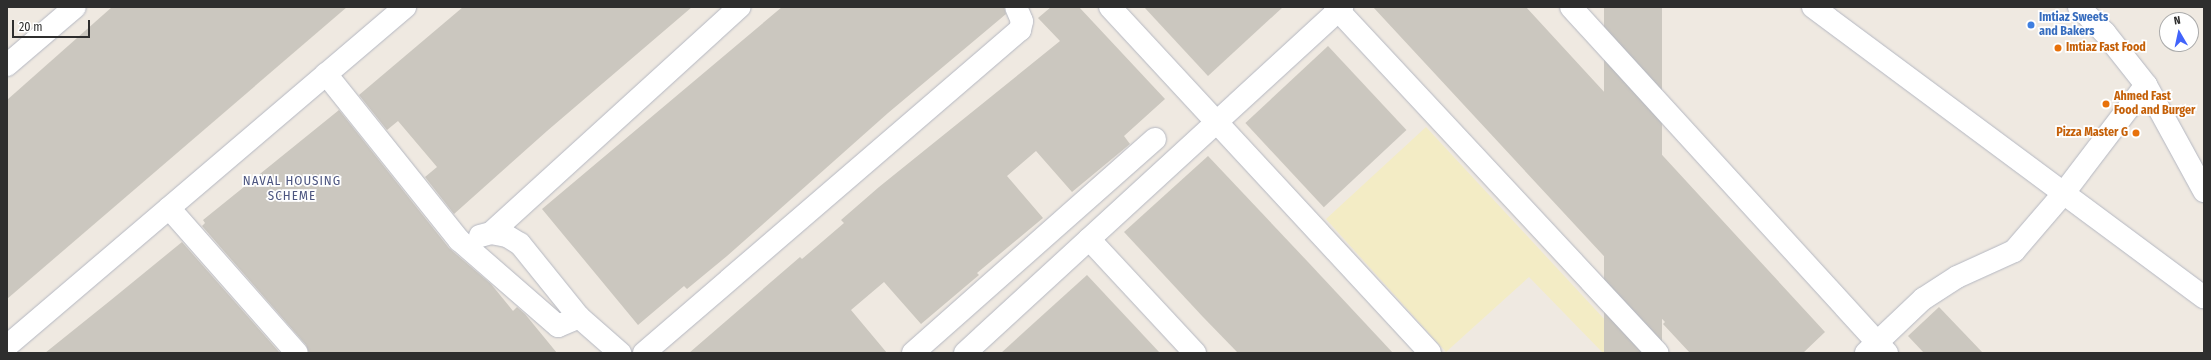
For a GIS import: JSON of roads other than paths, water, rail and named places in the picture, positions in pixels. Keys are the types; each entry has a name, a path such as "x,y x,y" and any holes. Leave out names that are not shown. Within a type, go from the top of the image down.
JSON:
{"street":[{"path":"7,65 75,7"},
{"path":"7,346 405,7"},
{"path":"491,233 740,7"},
{"path":"644,353 1020,30 1022,21 1016,7"},
{"path":"1110,7 1430,353"},
{"path":"1571,7 1877,349 1922,299 1957,277 2014,251 2063,194 2146,85"},
{"path":"1812,7 2204,297"},
{"path":"2079,7 2105,33 2146,85 2204,191"},
{"path":"968,352 1338,8 1658,353"},
{"path":"326,74 459,240 558,326 579,317"},
{"path":"913,353 1155,139"},
{"path":"169,208 297,353"},
{"path":"459,240 491,233 507,236 520,244 579,317 620,353"},
{"path":"1089,239 1195,353"}],"place":[{"name":"Imtiaz Sweets and Bakers","path":"2031,25"},
{"name":"Imtiaz Fast Food","path":"2058,48"},
{"name":"Ahmed Fast Food and Burger","path":"2106,104"},
{"name":"Pizza Master G","path":"2136,133"}],"district":[{"name":"NAVAL HOUSING SCHEME","path":"292,190"}]}
